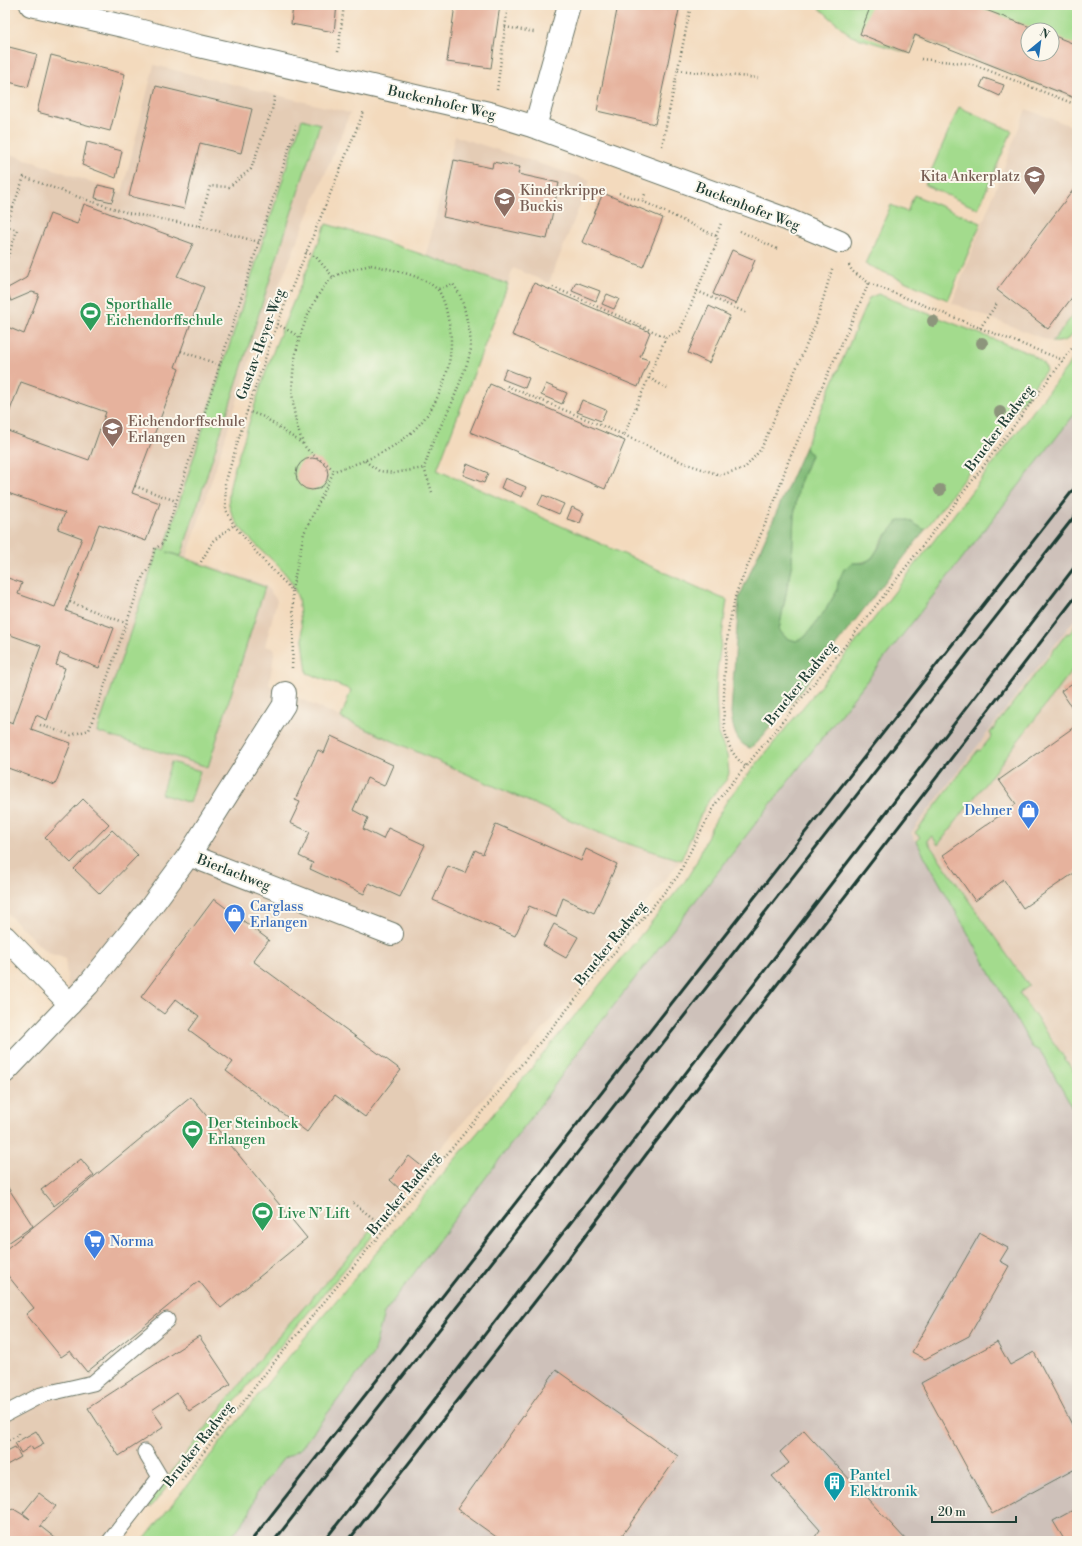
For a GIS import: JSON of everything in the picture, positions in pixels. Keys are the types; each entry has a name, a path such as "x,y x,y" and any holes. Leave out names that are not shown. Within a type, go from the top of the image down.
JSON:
{"street":[{"name":"Buckenhofer Weg","path":"31,5 127,27 199,46 493,114 535,127 786,219 840,242"},
{"path":"535,127 569,5"},
{"name":"Bierlachweg","path":"5,1072 88,985 150,908 189,855 284,705 285,693"},
{"name":"Bierlachweg","path":"189,855 392,934"},
{"path":"5,936 70,1004"}],"lane":[{"path":"5,1414 42,1395 93,1383 167,1320"},
{"path":"110,1541 160,1477 145,1452"}],"path":[{"path":"334,77 344,5"},
{"path":"493,114 508,5"},
{"path":"642,201 657,172 691,5"},
{"path":"921,59 972,64 1077,105"},
{"path":"678,70 758,78"},
{"name":"Gustav-Heyer-Weg","path":"292,590 261,558 234,525 226,510 225,484 246,411 277,324 374,86"},
{"path":"199,226 210,186 230,187 251,169 272,110 275,95"},
{"path":"40,725 71,735 89,730 143,576 149,568 155,549 163,543 296,126"},
{"path":"5,264 17,230 6,226 24,177 128,213 199,226 259,242"},
{"path":"619,193 642,201 716,236"},
{"path":"624,435 666,337 680,331 718,240 716,236 721,223 728,226"},
{"path":"735,229 777,249"},
{"path":"840,242 852,271 869,283 1063,360"},
{"path":"506,386 624,435 684,463 720,475 745,468 761,449 816,323 840,242"},
{"path":"306,252 316,257 333,277"},
{"path":"285,693 292,668 294,621 292,590 297,562 304,533 334,472 365,461 394,446 416,428 427,416 433,406 445,379 451,356 452,340 446,307 438,289 415,277 392,269 371,265 353,269 333,277 322,289 310,310 300,336 295,360 292,391 296,418 304,444 312,455 328,464 334,472"},
{"path":"745,766 732,752 724,729 725,660 732,604 774,503 788,462 869,283"},
{"path":"432,492 424,468 432,444 452,403 468,362 471,349 470,334 464,307 459,293 453,284 438,289"},
{"path":"553,287 666,337"},
{"path":"697,291 747,313"},
{"path":"980,328 998,302"},
{"path":"277,324 300,336"},
{"name":"Brucker Radweg","path":"178,1485 275,1361 678,876 718,800 848,642 1077,342"},
{"path":"181,351 220,365"},
{"path":"649,378 667,388"},
{"path":"246,411 264,417 304,444"},
{"path":"365,461 379,471 394,473 424,468"},
{"path":"135,486 176,501"},
{"path":"201,562 213,541 234,525"},
{"path":"70,602 126,623"},
{"path":"353,1203 386,1228"}],"shaded area":[{"path":"154,65 350,113 256,342 187,557 265,585 277,600 265,646 275,649 269,685 613,839 681,860 567,1002 260,1358 118,1541 5,1541 5,1069 70,1005 65,958 51,954 42,948 5,911 5,152 122,193"},
{"name":"Kita Ankerplatz","path":"1026,109 1077,128 1077,310 1052,342 952,303"},
{"name":"Kinderkrippe Buckis","path":"455,136 590,180 549,283 513,268 508,284 426,256"},
{"path":"1077,411 1077,616 911,833 1077,1111 1077,1541 228,1541 249,1514 257,1492 283,1459 300,1449 373,1354 384,1313 544,1100 583,1045"},
{"path":"1077,616 1077,1111 911,833"}],"green space":[{"path":"816,5 1077,5 1077,99 915,35 908,53 851,36"},
{"path":"959,107 1012,131 978,209 925,185"},
{"path":"302,119 320,124 181,556 167,552 265,587 208,767 97,732 158,549 164,550"},
{"path":"914,195 981,223 948,300 865,264 891,205 907,212"},
{"path":"326,224 377,239 508,284 437,470 727,600 717,671 716,694 718,734 727,755 729,773 727,779 709,800 700,816 681,860 613,839 341,718 351,690 307,673 298,598 295,589 289,578 241,528 230,509 229,493 236,464 267,367"},
{"path":"878,294 1029,353 1041,361 1047,369 925,530 908,520 887,534 871,558 867,561 853,563 838,582 837,591 824,612 805,637 796,641 786,638 779,630 792,562 794,515 799,485 811,455 805,447 869,298"},
{"path":"1077,310 1077,330 1066,340 1052,342"},
{"path":"1077,354 1077,411 583,1045 544,1100 384,1313 373,1354 300,1449 283,1459 257,1492 249,1514 228,1541 143,1541 281,1366 526,1075 685,881 696,863 711,828 728,799 853,646"},
{"path":"805,447 811,455 799,485 794,515 792,562 779,630 786,638 796,641 805,637 824,612 837,591 838,582 844,569 853,563 864,563 872,558 899,520 908,520 925,530 799,693 756,744 750,748 745,746 738,738 734,729 731,713 739,598"},
{"path":"1077,624 1077,664 938,845 932,836 927,840 1029,986 1019,993 1077,1076 1077,1116 1041,1052 1032,1047 916,841 920,837 915,833 978,750 980,751 992,736 990,733 1067,633 1069,634"},
{"path":"171,762 200,771 190,803 161,794"},
{"path":"377,1223 381,1226 266,1363 151,1507 147,1504 260,1358"}],"building":[{"path":"293,5 337,5 334,32 291,24"},
{"path":"455,5 500,5 491,68 447,62"},
{"path":"618,5 680,5 655,124 597,111"},
{"path":"871,5 973,5 1020,23 1020,62 1060,62 1060,38 1077,45 1077,99 915,35 908,53 860,34"},
{"path":"5,46 37,54 28,87 5,81"},
{"path":"51,55 125,74 110,131 37,112"},
{"path":"984,78 1004,85 1000,96 980,87"},
{"path":"156,86 252,109 241,153 200,143 184,209 129,196"},
{"path":"87,142 122,151 116,178 82,165"},
{"path":"454,160 492,168 493,162 520,167 518,174 559,183 547,239 443,217"},
{"path":"98,185 116,189 112,202 95,198"},
{"path":"1077,185 1077,291 1048,329 997,290"},
{"path":"603,193 663,218 643,267 582,242"},
{"path":"84,204 193,244 177,276 204,287 175,367 179,369 132,493 160,503 146,541 99,524 66,611 114,628 99,668 60,653 56,665 65,668 47,720 36,715 31,729 71,743 55,785 5,767 5,720 13,723 41,646 5,633 5,577 22,583 18,594 55,607 82,538 58,529 65,513 5,492 5,430 89,460 106,412 21,382 5,423 5,326 24,334 39,294 32,292 11,301 6,289 26,278 50,214 77,224"},
{"path":"732,250 755,260 736,304 713,294"},
{"path":"576,282 600,291 596,301 572,291"},
{"path":"534,283 650,332 640,357 649,360 638,387 512,335"},
{"path":"607,294 619,299 614,309 602,304"},
{"path":"709,306 730,316 709,363 688,353"},
{"path":"506,369 529,378 525,388 502,379"},
{"path":"490,384 625,441 605,489 470,432"},
{"path":"546,384 567,393 562,404 541,395"},
{"path":"582,400 606,410 601,421 577,412"},
{"path":"312,458 321,461 325,465 328,474 325,483 321,487 312,490 303,487 299,483 296,474 299,465 303,461"},
{"path":"467,464 488,473 484,483 463,475"},
{"path":"505,478 526,487 522,497 501,488"},
{"path":"543,495 564,504 559,514 538,505"},
{"path":"572,507 584,513 580,523 567,519"},
{"path":"1077,680 1077,715 1061,691"},
{"name":"Dehner","path":"1077,725 1077,871 1023,908 1004,880 975,901 943,855 1016,804 999,780"},
{"path":"331,736 393,765 384,786 367,778 353,810 368,818 363,829 383,839 388,828 425,845 400,897 369,883 364,894 310,869 313,863 299,856 310,832 290,823 300,802 295,800 318,750 324,753"},
{"path":"83,799 109,824 71,863 45,838"},
{"path":"496,824 581,861 586,849 617,864 594,913 563,898 556,917 529,906 515,936 433,900 448,866 465,873 475,850 483,854"},
{"path":"112,830 138,855 100,894 74,869"},
{"path":"214,899 269,940 253,961 401,1070 365,1117 335,1095 307,1132 226,1071 233,1062 189,1030 199,1016 176,999 164,1014 141,997"},
{"path":"554,924 578,937 566,958 543,945"},
{"path":"191,1097 307,1238 221,1308 199,1281 87,1372 70,1351 61,1357 26,1314 34,1308 5,1272 5,1250"},
{"path":"409,1156 424,1168 403,1192 390,1180"},
{"path":"81,1159 94,1175 54,1206 41,1190"},
{"path":"5,1183 33,1226 5,1245"},
{"path":"980,1233 1008,1248 1000,1261 1009,1266 969,1336 925,1359 912,1352"},
{"path":"199,1336 231,1384 189,1411 177,1393 152,1410 164,1427 119,1456 88,1408"},
{"path":"997,1342 1010,1365 1034,1352 1077,1434 1077,1468 992,1514 921,1383"},
{"path":"556,1370 678,1456 618,1541 502,1541 457,1509"},
{"name":"Pantel Elektronik","path":"804,1430 907,1541 812,1541 820,1530 772,1476 789,1463 780,1452"},
{"path":"36,1431 44,1444 33,1450 31,1446 21,1453 15,1443"},
{"path":"15,1447 21,1457 5,1466 5,1452"},
{"path":"39,1493 56,1506 40,1526 59,1541 5,1541 5,1517 12,1508 30,1519 23,1513"},
{"path":"1077,1508 1077,1541 1065,1541 1053,1521"}],"railway":[{"path":"251,1541 1077,485"},
{"path":"274,1541 1077,513"},
{"path":"324,1541 449,1381 1077,564"},
{"path":"348,1541 562,1267 648,1152 1077,595"}],"place":[{"name":"Kita Ankerplatz","path":"1035,196"},
{"name":"Kinderkrippe Buckis","path":"505,218"},
{"name":"Sporthalle Eichendorffschule","path":"91,332"},
{"name":"Eichendorffschule Erlangen","path":"113,448"},
{"name":"Dehner","path":"1028,830"},
{"name":"Carglass Erlangen","path":"235,934"},
{"name":"Der Steinbock Erlangen","path":"192,1150"},
{"name":"Live N’ Lift","path":"263,1232"},
{"name":"Norma","path":"94,1260"},
{"name":"Pantel Elektronik","path":"834,1502"}]}
